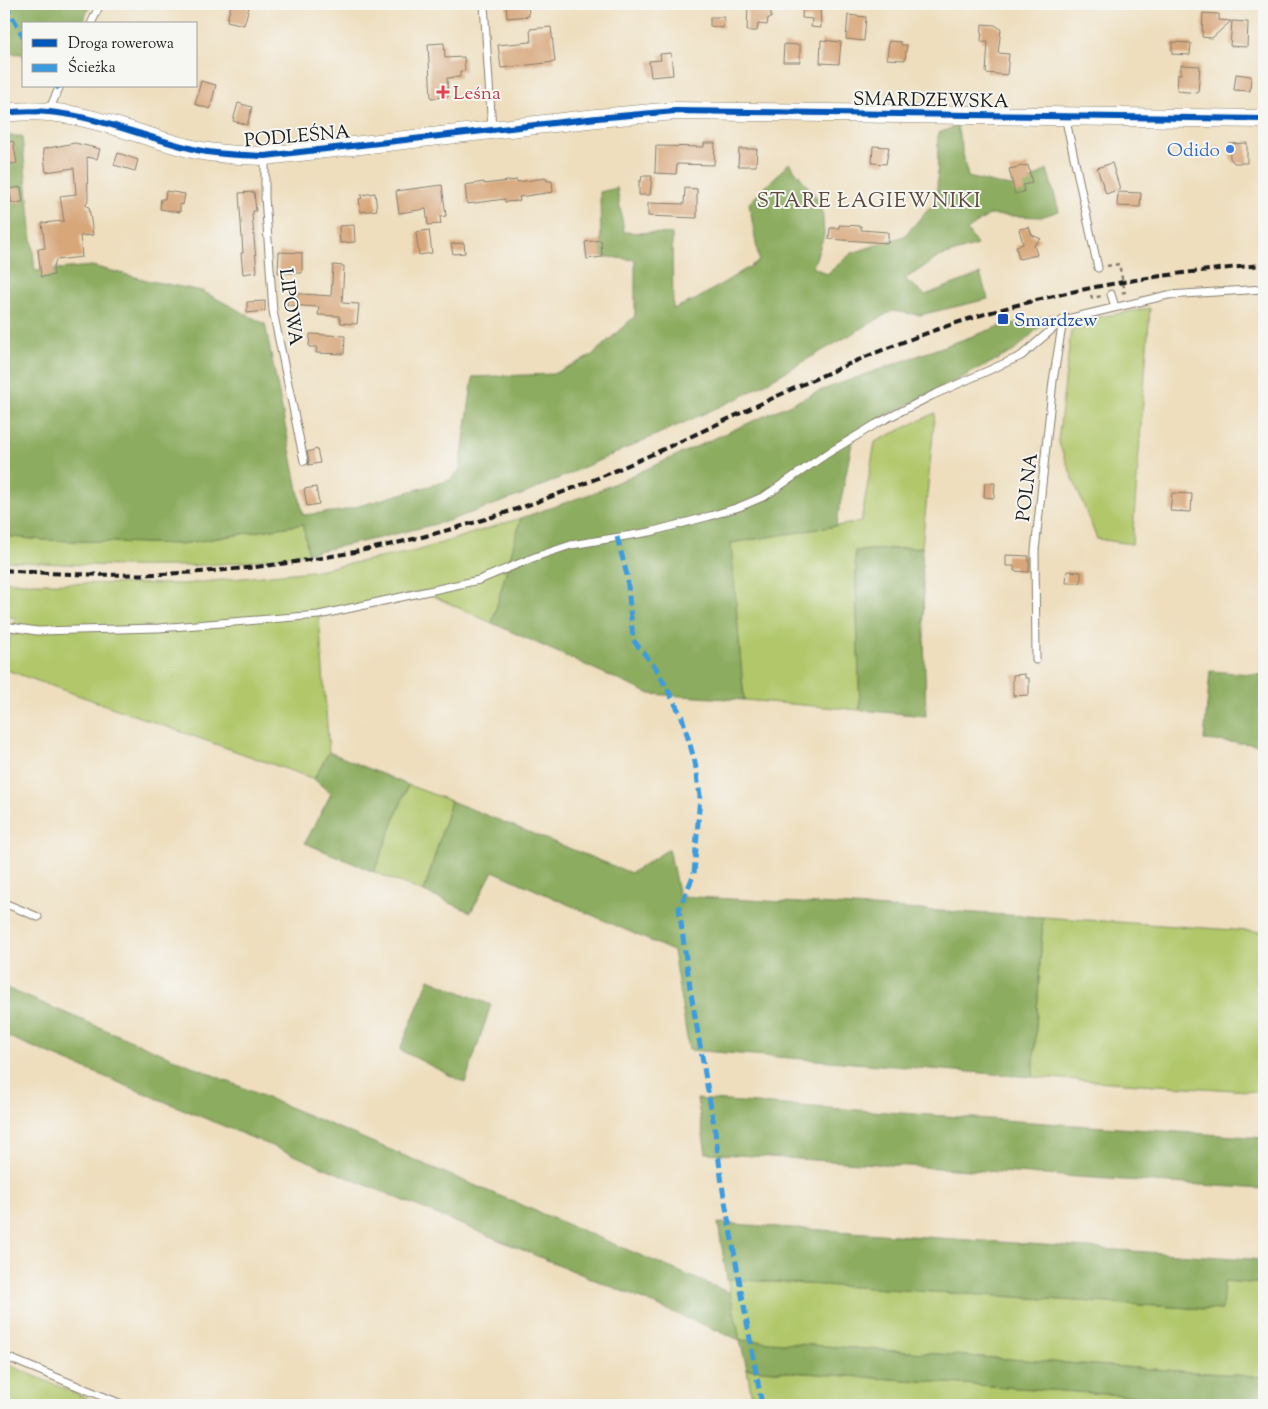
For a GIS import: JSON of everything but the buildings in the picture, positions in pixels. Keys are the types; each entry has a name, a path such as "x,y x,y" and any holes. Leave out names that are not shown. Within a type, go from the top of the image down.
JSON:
{"street":[{"name":"PODLEŚNA","path":"4,113 20,110 49,110 90,119 217,154 265,156 597,118"},
{"name":"SMARDZEWSKA","path":"597,118 675,111 1264,119"}],"lane":[{"path":"92,22 100,4"},
{"path":"484,4 492,130"},
{"path":"49,110 59,88"},
{"path":"1065,116 1098,268"},
{"name":"LIPOWA","path":"265,156 264,197 273,311 304,460"},
{"path":"4,626 37,631 159,628 319,616 479,580 534,557 571,545 650,532 739,507 765,496 825,455 876,424 931,396 1021,356 1063,320 1168,295 1264,290"},
{"path":"1112,294 1115,307"},
{"name":"POLNA","path":"1036,660 1035,552 1053,381 1063,320"},
{"path":"4,903 38,917"},
{"path":"4,1356 124,1405"}],"path":[{"path":"1091,295 1092,298 1125,292 1118,264 1098,268"}],"green space":[{"path":"4,4 91,4 82,22 22,22 22,54 4,53"},
{"path":"957,126 968,177 1020,187 1047,169 1059,211 1041,217 989,215 967,230 977,245 939,257 905,279 925,295 980,274 988,299 920,315 892,311 741,397 524,494 448,521 375,539 308,553 303,524 181,544 43,540 4,536 4,136 22,136 35,271 92,266 151,281 202,291 265,324 303,515 341,511 450,480 460,469 473,377 553,374 591,356 635,316 635,260 601,256 600,192 617,188 624,232 672,234 673,309 697,299 759,261 749,203 789,163 822,204 824,235 813,267 827,274 852,253 904,236 937,200 938,133"},
{"path":"1150,308 1132,544 1097,539 1058,441 1071,331 1082,320"},
{"path":"1052,315 1014,351 854,432 836,526 731,543 744,700 650,694 492,623 521,518 593,493 822,390 998,327"},
{"path":"935,413 922,547 855,551 860,710 744,700 730,543 861,522 875,442"},
{"path":"521,518 492,623 422,591 319,616 329,752 314,779 4,669 4,660 16,618 4,616 4,581 23,583 184,584 311,571 416,551"},
{"path":"304,524 308,553 259,560 184,566 4,561 4,536 43,540 181,544"},
{"path":"922,547 926,716 860,710 855,551"},
{"path":"1210,671 1264,675 1264,745 1204,740"},
{"path":"329,752 408,785 374,872 305,843 331,794 314,779"},
{"path":"408,785 451,801 424,892 374,872"},
{"path":"451,801 631,873 669,849 679,896 1043,917 1033,1077 689,1050 673,951 493,871 471,912 424,892"},
{"path":"1043,917 1264,932 1264,1092 1033,1077"},
{"path":"429,979 491,1005 465,1083 400,1050"},
{"path":"4,987 730,1293 740,1340 4,1035"},
{"path":"697,1099 1264,1138 1264,1189 706,1153"},
{"path":"718,1223 1264,1260 1264,1284 1224,1281 1222,1310 727,1279"},
{"path":"727,1279 1221,1310 1223,1281 1264,1284 1264,1377 740,1340"},
{"path":"740,1340 1264,1377 1264,1405 747,1369"},
{"path":"4,1363 103,1405 4,1405"},
{"path":"747,1369 1264,1405 753,1405"}],"railway":[{"path":"4,570 128,575 251,568 372,548 432,534 546,499 599,478 858,360 954,324 1040,299 1084,289 1174,274 1264,265"}],"marked path":[{"path":"5,4 22,34"},
{"path":"617,537 627,575 633,640 656,668 682,717 695,762 700,796 694,874 679,909 723,1191 762,1405"}],"cycle path":[{"path":"4,113 54,112 102,122 205,152 265,156 597,118 675,111 1264,119"}],"place":[{"name":"Leśna","path":"443,92"},
{"name":"Odido","path":"1230,149"},
{"name":"Smardzew","path":"1003,319"}],"district":[{"name":"STARE ŁAGIEWNIKI","path":"869,200"}]}
